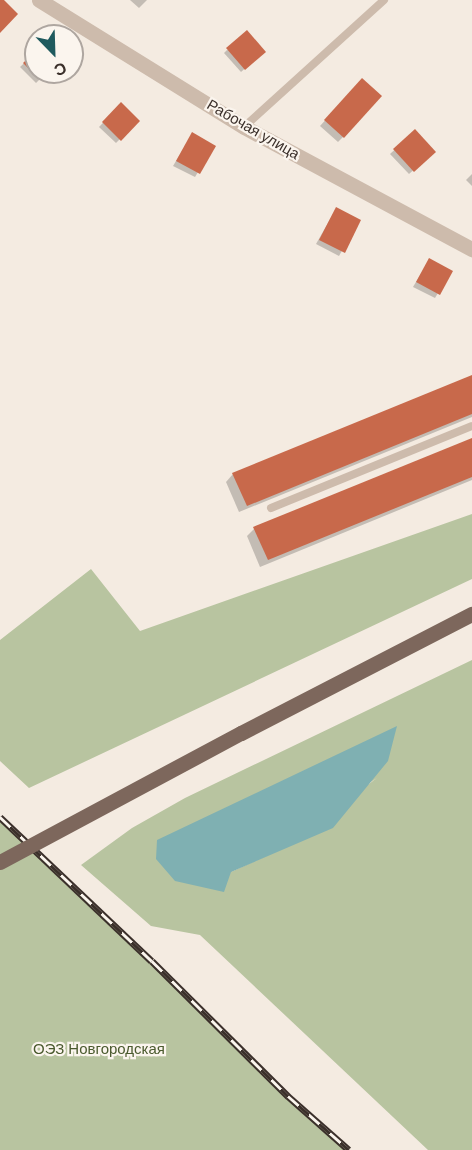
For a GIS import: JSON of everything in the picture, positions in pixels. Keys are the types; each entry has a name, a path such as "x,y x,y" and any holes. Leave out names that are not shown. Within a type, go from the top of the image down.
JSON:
{"main road":[{"path":"0,861 472,614"}],"street":[{"name":"Рабочая улица","path":"39,0 244,127 472,249"}],"lane":[{"path":"244,127 384,0"},
{"path":"271,508 472,426"}],"green space":[{"path":"472,514 472,579 29,788 0,761 0,640 91,569 140,631"},
{"path":"472,660 472,1150 428,1150 200,935 151,926 81,865 132,828 185,798","holes":["377,778 279,850 231,872"]},
{"path":"0,818 27,843 0,858"},
{"name":"ОЭЗ Новгородская","path":"33,848 288,1096 348,1150 0,1150 0,864"}],"water":[{"path":"397,726 388,761 333,828 231,872 224,892 175,881 156,859 157,840"}],"building":[{"path":"0,0 4,0 18,14 0,33"},
{"path":"247,30 266,52 245,70 226,48"},
{"path":"362,78 382,96 344,138 324,120"},
{"path":"121,102 140,121 121,141 102,122"},
{"path":"415,129 436,152 414,172 393,149"},
{"path":"192,132 216,146 200,174 176,161"},
{"path":"336,207 361,220 345,253 319,240"},
{"path":"429,258 453,271 440,295 416,282"},
{"path":"472,375 472,414 247,506 232,473"},
{"path":"472,438 472,477 268,560 253,527"}],"railway":[{"path":"0,817 152,961 288,1096 349,1150"}]}
